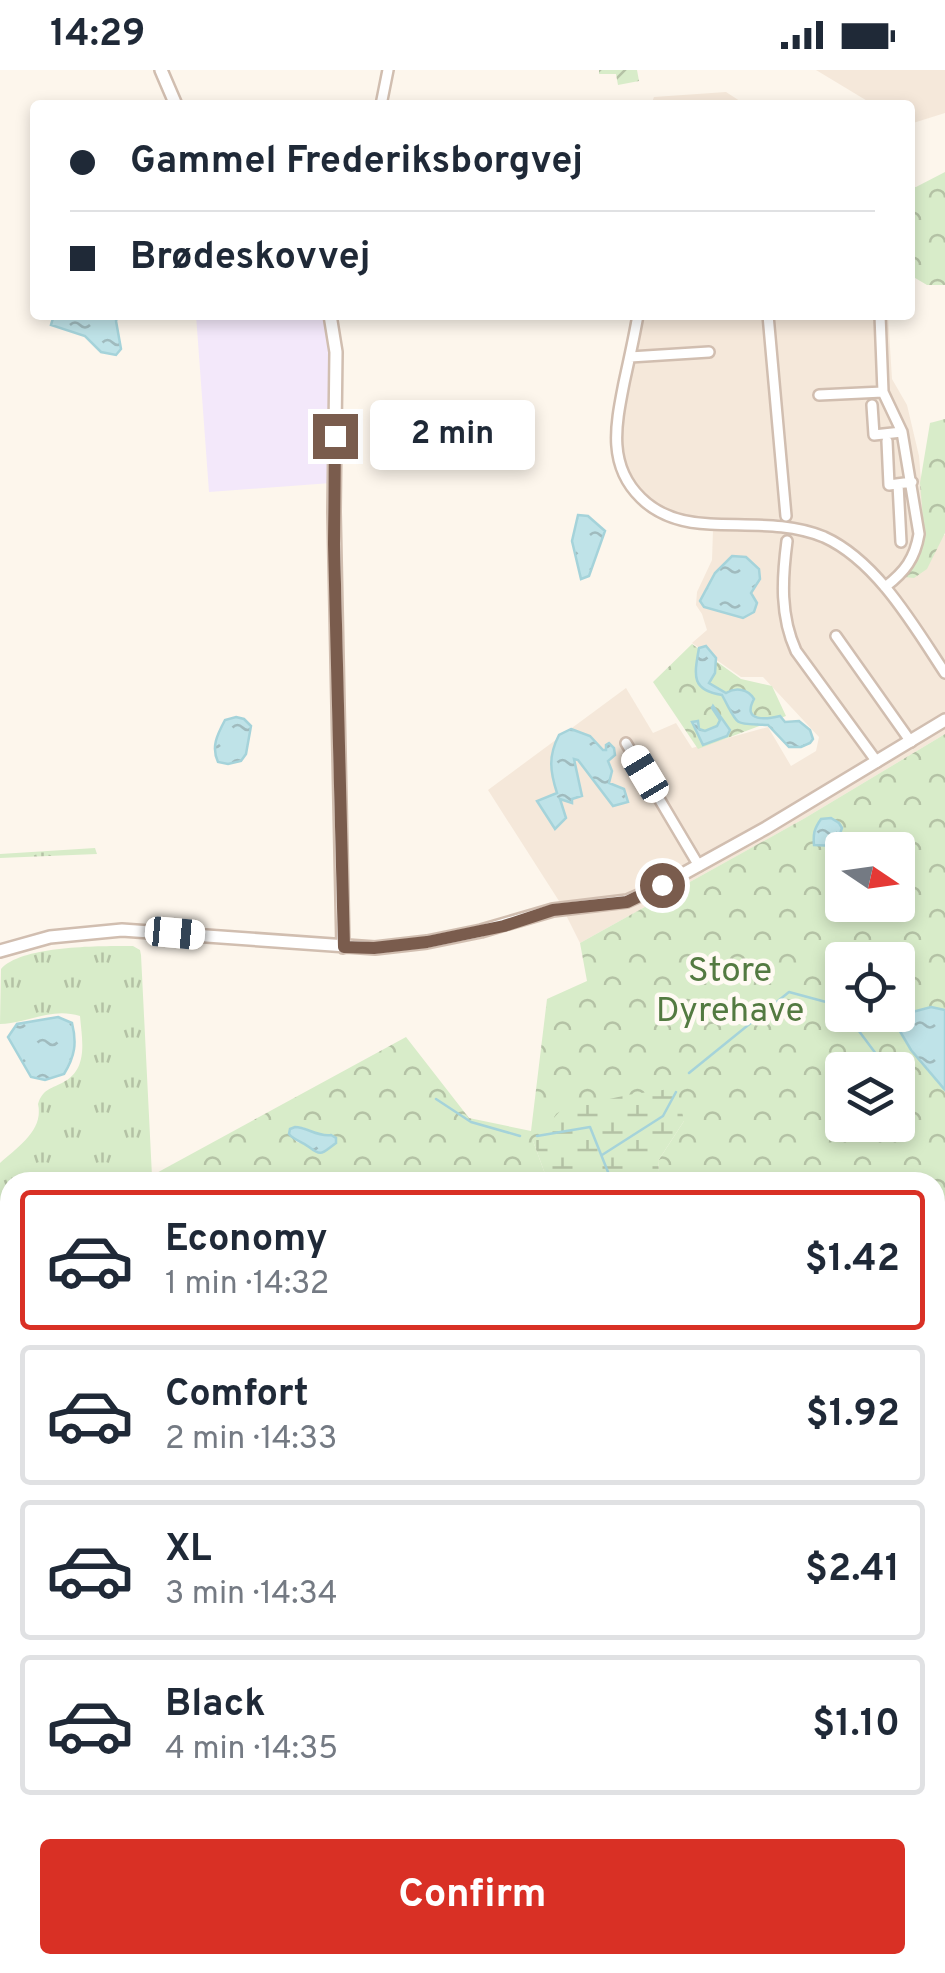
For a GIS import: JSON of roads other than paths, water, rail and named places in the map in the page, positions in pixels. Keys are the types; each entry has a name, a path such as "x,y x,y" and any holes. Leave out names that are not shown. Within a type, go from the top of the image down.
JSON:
{"street":[{"path":"161,70 174,100"},
{"path":"382,100 388,70"},
{"path":"331,320 336,352 334,512 344,947"},
{"path":"333,330 337,320"},
{"path":"637,320 616,425 620,470 634,492 668,517 688,523 778,526 824,537 852,554 885,587 945,673"},
{"path":"768,320 786,516"},
{"path":"880,320 883,392 902,432 919,521 917,546 906,568 885,587"},
{"path":"630,356 708,352"},
{"path":"819,395 883,392"},
{"path":"872,405 874,435 902,432"},
{"path":"888,442 889,485 912,482"},
{"path":"898,484 901,542"},
{"path":"788,541 783,569 787,632 796,651 877,762"},
{"path":"836,636 911,742"},
{"path":"0,950 50,937 122,930 374,948 504,926 553,910 627,902 699,866 945,720"},
{"path":"626,743 699,866"}],"water":[{"path":"52,320 116,320 121,349 116,355 101,352 85,336 51,325"},
{"path":"578,515 588,516 605,531 589,576 581,579 572,541"},
{"path":"732,556 746,557 759,569 760,579 751,593 757,603 754,612 743,618 704,607 700,601 715,573"},
{"path":"706,646 716,658 715,673 709,683 726,693 748,693 754,699 753,716 799,721 810,730 810,743 789,747 768,725 738,722 722,695 705,689 697,680 699,648"},
{"path":"713,706 730,730 727,736 703,745 692,722 698,721 699,729 705,731 717,726 720,720"},
{"path":"236,717 251,726 246,754 241,761 218,762 217,736 225,720"},
{"path":"571,729 590,736 603,750 609,743 614,748 615,755 608,761 612,771 609,783 624,789 628,802 613,806 574,759 582,796 572,799 572,803 560,799 566,818 555,829 537,801 557,793 553,750 559,735"},
{"path":"831,818 842,828 841,832 825,832 825,846 814,845 814,832 821,819"},
{"path":"931,1007 945,1010 945,1090 900,1032 915,1032 915,1011"},
{"path":"58,1017 72,1023 75,1043 71,1061 64,1074 45,1080 31,1077 8,1037 17,1024"},
{"path":"295,1127 331,1135 336,1143 317,1152 289,1134"}],"waterway":[{"path":"689,1073 789,992 825,1002"},
{"path":"860,1032 875,1052"},
{"path":"602,1155 663,1116 676,1092"},
{"path":"436,1099 471,1122 520,1136"},
{"path":"537,1136 590,1127 608,1172"}],"park label":[{"name":"Store Dyrehave","path":"730,989"}]}
